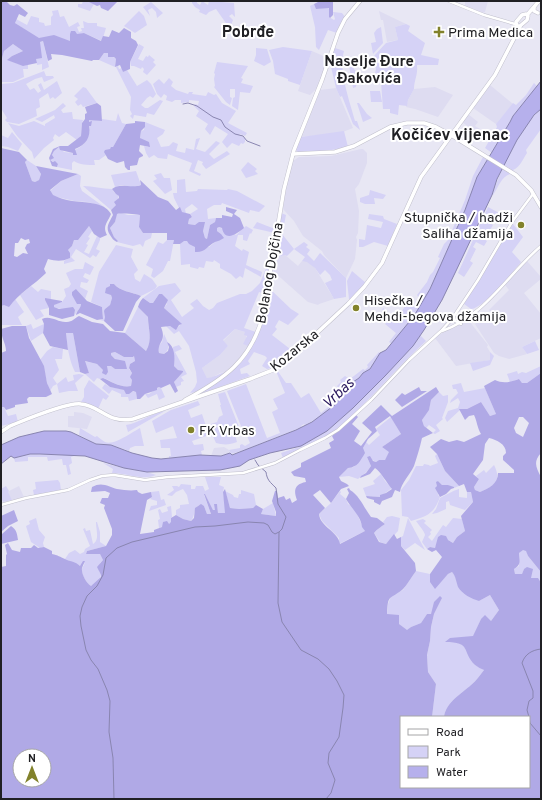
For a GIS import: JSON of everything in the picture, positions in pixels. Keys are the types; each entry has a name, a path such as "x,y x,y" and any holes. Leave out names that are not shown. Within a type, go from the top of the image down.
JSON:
{"main road":[{"name":"Bolanog Dojčina","path":"179,403 213,384 229,372 239,362 255,338 264,311 284,189 293,154 322,80 338,33 346,19 360,1"},
{"path":"517,25 518,20 526,15 539,1"},
{"path":"535,6 534,11 538,13"},
{"path":"517,25 527,20 526,15"},
{"name":"Kozarska","path":"1,432 10,426 71,404 86,405 109,417 119,420 139,417 250,379 273,370 290,358 348,304 366,285 382,263 421,177 498,70 515,35 517,25"},
{"path":"293,154 328,153 343,150 354,146 390,127 407,123 428,124 451,135 513,173 533,194 541,207"}],"street":[{"path":"448,1 484,15 517,25"},
{"path":"504,20 518,20"},
{"path":"1,505 26,498 68,490 102,476 117,475 147,480 168,477 237,474 260,469 317,443 338,430 372,400 408,360 442,331 478,280 512,222 533,194"},
{"path":"442,331 461,324 471,316 493,296 523,263 541,246"},
{"path":"454,316 455,321 461,324"}],"shaded area":[{"path":"1,1 6,1 10,5 14,6 17,4 28,13 25,17 19,14 15,23 39,38 54,35 70,41 71,31 75,31 77,34 84,33 101,41 103,36 109,37 112,30 119,33 124,28 131,32 131,38 136,41 138,45 130,62 130,69 123,72 120,65 115,67 116,59 114,57 108,57 108,53 104,53 99,60 92,61 51,54 52,59 48,61 43,41 40,42 42,58 36,59 37,63 23,66 7,60 23,51 13,44 4,51 1,62"},
{"path":"87,1 118,1 108,11 101,8 100,5 97,6"},
{"path":"320,1 333,2 333,15 330,18 329,8 316,9 314,4"},
{"path":"465,1 488,1 485,12 483,13 465,6"},
{"path":"379,11 406,24 395,27 398,40 387,42 383,20 381,20"},
{"path":"312,51 328,58 318,89 317,88 310,95 298,91"},
{"path":"490,85 513,104 496,124 473,108"},
{"path":"435,87 453,95 438,117 406,107 414,89"},
{"path":"336,88 353,128 340,133 301,137 320,90"},
{"path":"97,103 101,106 102,121 89,120 89,122 92,121 91,126 89,126 87,140 75,149 77,155 60,150 59,147 54,151 52,155 54,158 50,160 53,162 55,161 58,164 57,167 52,166 49,158 53,149 60,146 68,146 81,136 82,123 85,119 85,114 87,113 85,107"},
{"path":"468,114 478,122 475,126 480,129 477,133 462,122"},
{"path":"135,121 145,122 145,127 141,131 140,138 149,142 150,147 140,145 139,151 143,156 139,158 137,165 130,166 130,170 128,170 125,167 124,161 117,163 108,159 104,152 105,150 113,147 126,124 135,123"},
{"path":"1,148 19,152 27,160 25,162 32,181 35,182 39,180 41,174 36,166 78,174 61,181 50,190 53,195 67,200 93,203 104,207 111,214 105,227 107,235 100,238 94,234 89,226 78,240 74,240 72,246 68,250 70,253 70,258 59,261 48,259 44,269 46,273 17,297 9,307 4,305 1,306","holes":["21,238 25,240 29,239 30,243 27,244 25,248 28,254 23,253 17,257 14,256 15,243 18,243"]},
{"path":"361,149 367,153 367,163 359,184 355,189 359,211 358,233 356,237 355,259 346,278 322,251 303,236 294,221 283,209 287,181 293,161 299,157 331,156"},
{"path":"140,180 158,197 168,201 176,210 180,207 182,212 190,214 192,217 189,219 188,224 195,225 199,222 205,222 203,231 205,238 207,239 210,225 215,222 216,218 222,218 222,215 232,217 233,214 226,211 226,207 237,210 234,214 240,218 244,228 232,236 229,236 224,233 222,228 219,227 217,228 217,231 224,238 204,250 195,252 195,247 187,241 180,244 173,244 174,240 167,240 167,233 143,233 139,227 140,215 117,214 115,222 110,228 114,237 118,241 117,242 112,238 108,230 108,225 113,215 111,210 116,205 114,202 119,198 119,196 112,189 118,186 141,185"},
{"path":"285,255 298,266 302,261 307,261 315,268 334,299 318,305 308,302 273,271 274,256 277,257"},
{"path":"527,261 541,277 541,279 524,293 541,314 541,338 522,347 527,354 509,359 494,353 475,324 483,316 485,317 491,312 489,310 509,290 505,285"},
{"path":"110,284 114,284 122,290 141,296 136,302 123,331 115,331 104,321 104,311 110,305 112,298 111,295 105,293 106,288 110,286"},
{"path":"76,289 87,301 102,307 103,319 97,320 80,313 76,315 81,304 77,304 72,295 72,292"},
{"path":"159,294 162,294 168,300 164,308 182,324 179,325 176,330 170,326 161,327 163,336 159,346 159,353 164,354 168,351 169,347 167,342 172,346 174,352 174,366 178,370 183,371 174,382 178,391 175,393 170,384 161,388 159,387 157,390 145,394 140,399 137,399 136,392 133,391 126,394 124,390 110,387 100,379 103,378 120,385 131,386 132,380 130,377 132,373 129,368 130,364 135,361 134,356 124,357 115,352 111,353 115,359 125,361 127,369 115,369 111,366 107,366 108,372 106,375 102,373 103,370 97,364 85,361 89,373 85,374 80,372 73,333 66,333 68,350 50,346 43,333 44,324 42,319 51,318 69,322 79,316 92,322 103,324 110,331 125,333 146,351 150,338 148,317 138,307 143,298 150,303 153,303"},
{"path":"45,298 62,301 54,305 54,307 59,309 73,307 75,310 74,316 62,319 49,315 49,308"},
{"path":"469,321 488,345 487,347 490,352 490,360 456,366 435,338 445,331"},
{"path":"12,326 26,326 29,338 44,366 47,383 52,394 46,397 29,397 27,399 28,403 15,405 15,407 6,410 4,407 1,407 1,353 6,351 1,329"},
{"path":"235,329 245,332 248,346 236,363 227,372 207,378 202,368 220,355 228,346 223,341"},
{"path":"541,373 541,453 538,456 536,465 541,477 541,572 528,556 526,551 523,550 519,553 519,564 514,569 515,574 522,574 524,569 527,567 533,569 531,578 538,578 541,583 541,799 1,799 1,567 6,566 7,554 5,545 8,543 12,550 20,552 21,548 31,548 34,545 38,548 44,547 52,551 52,554 75,562 80,566 83,561 85,561 82,572 91,586 101,577 97,567 103,560 100,554 86,554 87,551 106,546 112,535 112,529 104,508 105,505 100,503 102,498 108,498 110,493 105,491 91,492 92,487 102,484 117,489 137,490 142,494 151,492 152,497 147,500 140,534 154,532 154,530 162,527 163,522 167,521 169,524 171,522 171,518 176,515 191,521 194,518 195,508 201,504 204,506 207,514 211,514 204,494 213,510 215,510 214,504 217,504 218,513 225,513 223,492 225,489 230,508 253,508 256,505 263,509 261,514 276,516 272,501 275,491 277,491 278,498 284,496 286,500 290,498 292,503 297,500 295,490 297,486 306,482 305,478 294,476 291,472 301,467 301,463 331,448 329,443 334,440 332,436 356,415 358,417 352,424 360,431 354,441 361,446 372,432 362,423 381,405 392,416 436,387 439,392 431,400 429,410 422,420 424,426 433,433 422,438 414,466 402,485 400,492 395,490 392,497 382,501 380,505 366,496 380,497 380,495 392,489 375,468 370,474 360,478 371,466 367,457 370,456 373,461 376,462 379,460 385,460 389,452 382,447 401,434 390,416 375,427 377,431 368,439 363,448 365,453 358,463 348,468 339,477 341,481 349,486 341,489 331,503 320,490 313,495 325,508 319,514 322,522 336,536 340,544 365,531 358,516 346,499 349,493 347,489 349,488 359,499 371,517 377,518 385,524 374,533 379,542 386,544 394,534 397,539 401,537 401,546 415,563 416,571 404,589 390,598 388,603 387,614 399,615 399,624 407,630 421,623 427,614 431,614 434,602 440,596 442,598 434,614 427,655 428,672 436,684 432,716 400,716 400,788 530,788 530,716 444,716 451,703 478,678 484,670 475,665 463,646 453,642 445,642 450,638 473,636 481,619 485,615 491,621 499,610 490,595 479,601 470,598 460,590 452,572 448,574 435,589 430,582 430,574 442,557 436,550 432,552 427,549 430,547 435,548 438,537 441,535 446,536 448,540 453,543 457,537 465,531 461,516 473,502 471,492 467,492 464,484 459,486 445,471 437,454 430,447 441,439 449,442 457,440 464,442 481,434 474,415 469,416 465,420 459,409 467,409 481,402 490,416 496,414 484,386 495,380 507,382 519,379 522,383 527,383","holes":["519,417 523,417 529,423 523,437 516,433 514,428","489,438 498,441 506,450 503,460 514,470 514,473 498,473 495,483 490,487 480,492 475,490 474,487 479,479 473,474 483,460 485,444"]},
{"path":"419,387 421,391 427,391 402,407 395,400 402,393 405,395"},
{"path":"74,412 83,413 92,417 87,429 68,427 68,416 74,416"},
{"path":"224,447 229,450 230,453 221,456 211,456 214,448"},
{"path":"438,481 442,485 448,485 454,488 440,497 435,488 437,486 436,482"},
{"path":"19,486 24,497 12,500 7,492"},
{"path":"14,510 18,521 8,526 1,532 1,516"},
{"path":"11,526 16,531 18,540 1,544 2,534"}],"green space":[{"path":"83,1 94,4 90,11 78,7 78,4 82,4"},
{"path":"192,1 197,1 200,5 202,1 208,5 209,1 234,3 235,17 232,14 229,16 233,20 231,25 228,26 216,9 206,15 199,12 200,10 195,7"},
{"path":"151,2 163,13 157,18 156,12 152,8 148,10 150,16 143,7"},
{"path":"314,4 317,9 330,9 329,17 334,20 333,12 342,13 345,17 337,33 328,30 319,50 316,47 315,27 310,6"},
{"path":"58,10 60,17 64,16 69,27 78,22 80,26 77,27 79,32 82,31 81,28 84,28 83,21 88,23 97,23 97,26 106,28 102,41 84,33 70,37 70,42 51,37 39,39 15,23 16,19 27,25 31,16 39,18 39,22 44,23 45,26 51,25 51,17 53,15 52,11"},
{"path":"139,11 144,16 147,25 135,33 124,26"},
{"path":"406,24 410,26 408,31 425,43 421,55 439,59 438,65 417,65 414,89 408,100 407,106 399,105 398,115 390,113 390,109 383,109 381,82 374,77 376,69 374,56 386,43 398,40 395,27"},
{"path":"381,27 383,43 373,54 371,43 376,42 374,33"},
{"path":"43,41 49,67 42,70 42,64 37,65 36,59 40,42"},
{"path":"13,44 23,51 12,56 8,60 28,65 28,69 23,69 24,77 13,82 1,82 1,62 4,51"},
{"path":"139,44 144,47 138,59 143,61 146,56 148,57 149,55 155,60 153,62 156,65 147,75 143,72 144,69 142,67 141,69 131,66 130,62"},
{"path":"283,47 312,51 300,85 275,74 273,61 269,50"},
{"path":"256,48 267,49 271,62 264,66 254,61"},
{"path":"335,48 344,51 342,67 345,86 355,121 357,121 360,130 353,124 342,96 340,97 336,88 331,67 328,66"},
{"path":"104,53 108,53 116,59 115,67 99,60"},
{"path":"217,62 248,66 241,78 243,79 241,83 253,86 250,93 240,92 238,110 232,106 233,98 235,97 235,89 230,89 230,97 232,98 230,105 214,87 214,73"},
{"path":"349,65 352,66 363,82 357,83 356,87 353,88"},
{"path":"118,66 119,69 122,68 123,72 127,70 137,86 147,80 151,84 156,94 153,98 150,96 147,98 141,105 148,108 160,100 163,101 154,115 147,113 146,117 134,115 133,119 130,116 132,114 130,110 131,97 116,67"},
{"path":"44,71 46,76 53,76 54,78 44,82 42,77 35,79 26,84 30,90 34,88 38,93 41,91 38,85 41,83 44,90 57,81 62,93 55,99 53,97 50,99 48,93 39,99 40,107 36,109 37,116 19,124 7,122 5,120 7,118 2,110 1,111 1,84 13,83"},
{"path":"169,78 173,82 171,86 176,90 188,94 189,92 193,92 192,94 206,96 208,92 214,95 216,94 222,103 236,111 228,123 247,133 245,136 239,135 245,138 245,142 243,144 241,143 239,146 232,143 227,148 222,142 228,134 215,126 210,135 205,129 208,124 196,116 199,111 194,106 195,104 198,105 199,101 189,100 189,102 181,103 181,100 175,100 172,102 166,100 167,96 164,94 161,98 157,94 153,84 159,79 164,84"},
{"path":"534,83 537,86 513,116 492,153 485,148 497,127 496,124 513,103 516,105 526,95"},
{"path":"83,87 86,88 97,103 83,107 81,104 78,106 75,102 78,99 74,96"},
{"path":"370,91 380,91 382,102 371,102"},
{"path":"63,103 66,106 61,110 63,113 72,112 73,119 83,120 81,136 77,140 66,132 59,137 55,134 53,138 54,140 34,159 32,152 17,136 8,123 19,126 34,121 45,126 45,124 55,118 54,115 42,122 35,119 55,110"},
{"path":"357,103 359,103 372,118 363,122"},
{"path":"541,109 541,129 526,150 527,153 521,163 513,170 512,175 507,175 504,178 492,195 506,160 518,137"},
{"path":"118,113 122,123 126,124 113,147 108,150 106,155 99,160 94,160 95,165 81,164 74,161 72,163 72,170 57,167 58,164 50,160 54,151 59,147 64,152 73,153 83,145 88,134 89,119 116,121"},
{"path":"145,122 165,130 163,134 157,138 161,147 169,146 173,142 178,144 176,151 185,153 186,148 194,150 196,139 200,138 196,149 205,152 216,141 220,143 209,154 214,159 227,151 230,154 206,169 202,164 203,162 198,160 194,171 201,174 200,176 189,171 192,163 168,154 167,159 158,158 154,155 149,158 144,146 149,147 140,138 141,131 144,130"},
{"path":"344,131 348,147 326,151 298,152 296,150 301,137"},
{"path":"12,132 22,144 18,151 1,146 1,135 8,138"},
{"path":"483,157 487,160 462,217 456,226 458,226 430,289 414,316 392,344 389,342 396,333 385,324 390,318 382,311 383,308 395,318 406,305 407,306 410,302 414,305 419,298 417,295 427,282 440,258 438,257 444,244 448,240 465,200 473,176"},
{"path":"27,160 36,166 41,174 39,180 35,182 32,181 25,162"},
{"path":"248,162 257,169 255,171 258,174 246,178 241,170"},
{"path":"136,171 141,185 133,187 122,185 115,187 111,175"},
{"path":"161,173 164,178 170,178 172,190 165,194 153,181 157,179 154,175"},
{"path":"78,174 81,176 80,186 82,191 107,209 88,202 74,201 53,196 50,191 61,181"},
{"path":"185,179 186,192 197,191 198,189 228,189 237,191 265,206 259,212 250,210 249,213 222,203 221,205 214,205 207,209 208,219 216,218 215,222 210,225 207,239 205,238 203,231 204,222 195,225 188,224 189,219 192,217 190,214 198,209 192,204 185,209 186,214 181,212 174,198 173,193 177,193 177,180"},
{"path":"83,186 112,189 119,196 116,205 111,210"},
{"path":"370,190 386,195 383,199 374,198 375,204 365,204 360,202 360,198 369,195"},
{"path":"488,207 499,213 490,223 493,225 490,230 487,229 482,238 487,241 484,246 476,242 473,247 476,249 470,261 473,263 464,277 458,273"},
{"path":"121,213 128,215 140,215 139,227 143,233 152,233 151,238 145,241 143,247 140,244 133,246 117,242 118,241 114,237 110,228 115,222 116,214"},
{"path":"281,213 286,215 282,234 294,249 287,256 277,257 274,256"},
{"path":"369,214 383,216 384,219 397,224 388,246 374,242 363,247 359,247 359,239 365,240 367,225 381,228 383,222 368,219"},
{"path":"257,222 275,229 275,233 253,228"},
{"path":"513,224 523,237 512,252 521,262 490,297 477,307 471,309 464,304"},
{"path":"89,226 92,231 88,237 90,238 86,244 88,245 84,252 89,254 97,236 100,240 96,249 100,251 96,257 93,255 90,258 76,249 71,257 75,261 64,264 64,261 69,258 68,250 72,246 74,240"},
{"path":"246,226 253,230 251,234 250,233 247,241 243,240 243,235 238,235 235,246 242,251 243,249 249,252 246,265 262,272 261,277 245,268 243,278 240,276 236,279 231,274 220,268 220,264 214,260 213,262 206,261 204,268 199,267 198,269 190,267 190,264 181,265 180,244 184,240 209,247 221,234 216,228 219,227 236,235"},
{"path":"167,240 174,240 170,261 168,261 163,271 154,278 151,276 153,269 146,265 158,242 163,244"},
{"path":"304,242 308,245 306,247 310,250 307,254 314,261 320,253 346,278 346,297 334,299 325,283 332,280 330,275 325,270 320,275 315,268 307,262 302,261 305,257 294,249"},
{"path":"116,245 133,249 131,257 138,270 134,274 135,279 140,282 144,274 152,279 157,286 155,289 141,296 123,290 114,284 110,305 105,309 104,321 100,320 103,319 102,307 91,302 99,272"},
{"path":"271,256 265,294 259,292 244,328 256,332 248,346 243,344 247,336 244,335 245,332 235,329 223,340 228,346 220,355 202,368 207,378 227,372 196,392 190,393 197,382 189,346 179,331 174,334 166,326 176,329 181,324 164,308 167,304 159,294 153,303 150,303 143,298 159,286 175,283 181,291 171,300 182,317 194,308 190,304 197,299 209,310 217,303 252,291 260,283"},
{"path":"85,262 94,267 90,275 85,273 83,277 89,280 87,283 81,282 80,287 88,291 85,299 76,289 81,306 74,316 75,310 57,308 53,305 62,302 66,296 64,289 69,287 71,284 66,273 75,269 83,269"},
{"path":"352,271 366,283 350,300 347,281"},
{"path":"31,286 38,292 41,289 51,291 51,300 45,300 49,308 40,310 44,316 36,320 20,295"},
{"path":"269,288 291,309 299,314 288,325 279,320 275,327 277,329 272,335 294,352 271,369 267,369 262,366 267,358 254,352 248,361 250,364 240,369 241,374 247,373 250,376 192,397 224,377 246,354 261,325"},
{"path":"15,299 24,312 18,317 22,325 1,325 1,306"},
{"path":"138,307 148,317 150,338 146,351 125,333"},
{"path":"31,324 33,329 44,324 43,333 31,341 26,326"},
{"path":"66,332 73,333 80,372 75,372 71,363"},
{"path":"164,334 168,349 164,354 159,353 158,347 162,342"},
{"path":"420,335 426,341 349,419 331,434 283,458 281,453 299,447 327,430 353,408 413,346"},
{"path":"535,341 539,350 527,354 522,347"},
{"path":"179,345 182,349 175,352 187,374 181,377 184,381 181,382 181,385 176,387 174,382 183,372 174,366 173,347"},
{"path":"53,347 63,349 62,359 55,359 59,370 53,378 57,384 53,386 50,391 40,360 47,351"},
{"path":"115,352 124,357 134,356 135,361 130,364 129,369 132,373 131,386 113,383 104,378 97,378 94,382 85,374 89,373 84,361 97,364 103,370 107,370 107,366 111,366 115,369 127,369 111,355 111,353"},
{"path":"379,352 380,353 370,369 344,388 338,400 329,410 305,425 304,424 301,426 302,427 245,450 231,454 229,450 240,448 240,445 242,444 245,446 250,443 245,431 243,431 227,391 246,384 267,438 280,433 272,412 278,409 273,399 285,393 276,371 277,370 286,383 291,383 301,398 309,393 321,413 332,404 330,402 341,392 337,386 341,382 340,380 345,376 350,379 363,369 365,370 368,367 367,365"},
{"path":"490,352 494,356 490,365 473,371 470,363 490,360"},
{"path":"541,366 541,373 527,383 522,383 519,379 510,382 507,374 517,371 518,374 522,372 526,373"},
{"path":"73,375 84,375 75,383 78,391 59,393 57,384 66,377 68,382 74,380"},
{"path":"89,380 109,396 106,400 103,398 98,409 81,402 84,397 84,389"},
{"path":"461,383 464,392 485,388 496,414 490,416 481,402 467,409 460,409 447,422 445,418 448,411 458,408 460,402 458,398 450,403 458,393 456,389 453,389 452,385"},
{"path":"105,384 110,387 136,392 137,399 129,401 128,397 121,397 121,394 112,390 109,394 102,388"},
{"path":"159,387 161,388 165,397 159,400 157,394 148,398 145,394 149,394"},
{"path":"225,392 241,432 235,435 237,442 232,444 216,443 208,425 217,422 219,417 223,415 218,394"},
{"path":"439,392 443,396 448,395 448,402 442,418 443,419 436,425 440,431 435,434 433,433 436,430 429,425 426,428 422,420 429,409 431,400"},
{"path":"198,401 200,405 188,410 191,418 202,414 209,435 192,441 194,445 203,444 204,450 201,451 202,455 169,458 169,456 171,456 170,448 161,448 160,440 177,438 173,426 156,433 152,421 171,410"},
{"path":"1,407 4,407 8,416 16,414 18,422 1,426"},
{"path":"165,411 128,432 126,425"},
{"path":"391,417 401,434 382,447 390,452 385,460 379,460 376,462 367,457 371,466 358,479 349,476 339,477 348,468 354,467 366,442 369,445 380,435 376,429"},
{"path":"80,428 109,443 123,438 140,428 144,446 135,446 130,448 129,451 111,445 96,444 79,435"},
{"path":"30,454 77,455 71,457 72,463 69,465 71,474 68,475 66,465 63,465 62,459 48,461 47,457 28,457 28,461 15,462 14,458"},
{"path":"437,454 445,471 459,486 454,488 448,485 442,485 438,481 438,495 440,497 438,503 426,516 411,521 408,517 402,516 401,490 409,480 416,466 423,466 424,464 430,466 438,463 435,456"},
{"path":"103,463 156,475 151,477 140,477 112,473 113,469"},
{"path":"494,465 497,475 496,482 490,488 480,492 475,490 474,487 479,479 476,476 484,470 486,473"},
{"path":"381,474 392,488 380,497 366,496 363,488 375,484 373,481"},
{"path":"205,477 221,477 219,485 224,487 223,492 226,513 218,513 217,505 215,510 213,510 205,494 204,495 211,514 207,514 204,506 200,505 196,507 191,521 176,515 176,510 180,508 180,505 189,504 187,495 183,489 176,492 172,496 167,495 174,490 172,486 179,487 181,484 191,485 191,489 195,489 196,486 203,486 205,491 209,489"},
{"path":"58,480 61,490 34,495 33,490 36,489 35,482"},
{"path":"6,486 12,500 3,502 1,497 1,489"},
{"path":"459,489 459,497 467,498 467,492 471,492 473,502 465,510 450,505 449,501 446,502 446,509 432,514 436,509 440,498"},
{"path":"241,490 254,494 256,505 253,508 230,508 225,491 238,498 239,494 241,494"},
{"path":"159,491 161,500 164,499 166,505 149,511 151,506 157,505 157,501 150,499 152,497 151,492"},
{"path":"340,491 340,494 346,499 348,504 354,508 365,531 339,544 339,538 322,521 319,514 331,503"},
{"path":"273,503 276,516 261,514 263,509"},
{"path":"171,506 171,523 159,528 158,520 160,519 158,510 160,509 162,513 168,511 167,507"},
{"path":"392,516 400,518 398,531 386,544 380,542 374,533 385,524 383,522 387,517"},
{"path":"36,518 39,530 45,537 43,543 44,547 40,548 31,542 26,526 30,524 29,521"},
{"path":"408,518 425,550 415,543 405,550 401,546 401,537 403,536"},
{"path":"453,518 462,519 465,531 457,537 453,543 448,540 438,541 435,548 430,547 427,549 422,542 425,534 416,521 423,519 426,521 424,523 432,530 428,537 432,541 443,525 446,527"},
{"path":"96,522 100,532 100,542 106,546 87,551 86,554 100,554 103,560 100,563 100,579 91,586 86,581 82,573 82,568 85,563 80,566 65,559 69,553 75,550 80,554 90,546 83,529 85,528 86,531 90,530 93,544 95,542 97,537"},
{"path":"522,550 526,550 528,556 541,572 541,583 530,578 524,569 522,574 515,574 514,569 519,566 519,553"},
{"path":"416,571 430,574 430,582 443,579 452,572 459,588 479,601 490,595 499,610 491,621 481,619 473,637 446,642 455,642 463,645 475,665 484,670 473,683 451,703 444,716 432,716 436,684 428,672 427,655 434,614 442,598 431,614 427,614 421,623 411,627 407,631 387,614 391,596 403,590"}],"water":[{"path":"541,81 541,109 534,115 517,140 497,179 492,195 442,300 424,330 413,346 385,376 353,408 327,431 301,446 270,453 249,460 240,466 220,470 147,472 124,468 85,456 40,454 30,454 14,458 11,456 1,464 1,445 19,437 44,431 71,432 96,444 111,445 132,453 161,459 200,455 221,456 230,453 232,455 296,430 312,422 336,404 343,393 344,388 370,369 380,353 386,350 414,316 430,289 465,210 477,177 513,116"}],"waterway":[{"path":"183,104 188,103 197,106 213,117 221,120 225,127 235,134 243,136 247,141 260,146"},
{"path":"255,460 266,472 268,479 276,488 278,504 286,517 282,529 279,532 278,603 282,622 301,650 318,659 329,669 344,695 339,737 329,753 328,763 335,780 331,793 326,799"},
{"path":"114,799 113,758 109,732 110,701 98,669 86,650 80,616 87,596 97,586 103,575 106,558 117,548 132,542 195,527 248,522 264,523 268,525 275,534 279,532"},
{"path":"529,716 527,710 529,701 533,698 533,691 522,663 529,653 541,649"},
{"path":"530,723 541,736"}],"place":[{"name":"Prima Medica","path":"439,32"},
{"name":"Stupnička / hadži Saliha džamija","path":"521,225"},
{"name":"Hisečka / Mehdi-begova džamija","path":"356,308"},
{"name":"FK Vrbas","path":"191,430"}],"district":[{"name":"Pobrđe","path":"248,31"},
{"name":"Naselje Đure Đakovića","path":"369,70"},
{"name":"Kočićev vijenac","path":"450,134"}],"water label":[{"name":"Vrbas","path":"338,393"}]}
